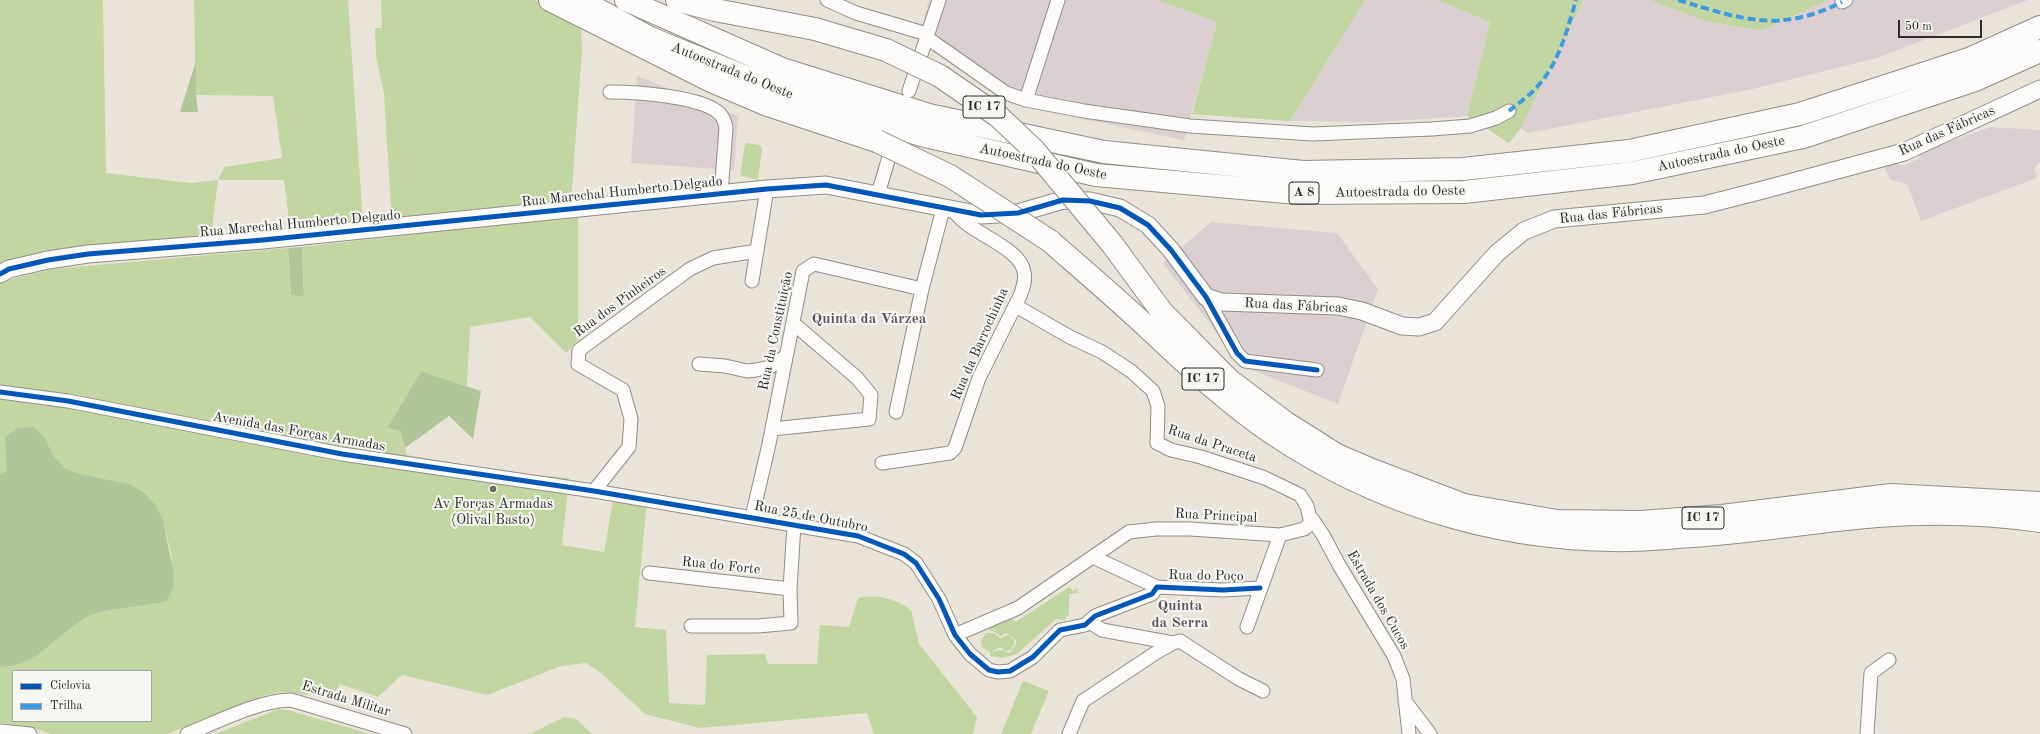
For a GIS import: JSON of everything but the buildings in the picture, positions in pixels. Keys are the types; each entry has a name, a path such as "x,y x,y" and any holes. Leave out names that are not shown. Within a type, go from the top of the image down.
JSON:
{"highway":[{"name":"IC 17","path":"550,0 725,86 765,104 950,176 1050,241 1208,384 1271,432 1345,477 1404,502 1458,520 1530,534 1561,538 1611,540 1713,535 1879,516 1972,515 2040,521"},
{"name":"Autoestrada do Oeste","path":"580,0 650,38 782,92 921,135 1096,176 1297,193 1464,192 1632,173 1803,137 1975,80 2040,51"},
{"name":"Autoestrada do Oeste","path":"626,0 782,69 929,115 1104,152 1303,172 1463,169 1629,151 1800,114 1969,59 2040,26"},
{"name":"IC 17","path":"677,0 715,10 815,29 893,54 940,76 998,116 1034,150 1112,244 1162,312 1228,379 1286,423 1337,455 1464,505 1557,521 1640,522 1722,516 1890,495 2040,503"}],"street":[{"path":"827,0 856,13 926,35 1006,93 1026,100 1084,111 1190,126 1313,134 1470,126 1496,118 1509,112"},
{"path":"909,91 926,35 939,0"},
{"path":"1026,100 1058,0"},
{"name":"Rua das Fábricas","path":"1206,297 1222,302 1338,306 1362,311 1402,326 1420,327 1435,322 1502,248 1524,231 1554,219 1704,205 1759,191 1904,152 2040,89"},
{"path":"610,92 632,92 681,99 720,113 725,120 726,128 721,194"},
{"path":"878,194 883,149"},
{"name":"Rua Marechal Humberto Delgado","path":"0,274 48,260 88,254 263,240 721,194 826,185 878,194 948,210 981,215 1018,213 1063,200 1090,201 1120,208 1148,226 1157,235 1171,250 1206,297"},
{"path":"752,281 767,190"},
{"path":"896,412 922,289 948,210"},
{"name":"Rua da Barrochinha","path":"882,464 950,453 955,448 979,378 1016,306 1024,284 1024,272 1022,265 1014,254 960,220 948,210"},
{"name":"Rua dos Pinheiros","path":"594,491 629,447 631,419 623,390 578,364 579,350 690,270 713,258 756,251"},
{"name":"Rua da Constituição","path":"752,517 772,429 803,271 814,264 922,289"},
{"path":"1206,297 1237,353 1245,361 1316,370"},
{"name":"Rua da Praceta","path":"1016,306 1070,337 1102,352 1131,371 1153,391 1158,406 1157,443 1171,450 1208,459 1265,478 1300,495 1307,506 1312,519"},
{"path":"772,429 869,419 871,395 857,378 792,323"},
{"path":"699,364 725,366 747,371 770,367 786,356"},
{"name":"Avenida das Forças Armadas","path":"0,392 68,401 342,454 594,491"},
{"name":"Rua 25 de Outubro","path":"594,491 858,536 904,554 916,563 940,599 955,635 970,654 989,670 1005,672 1010,671 1033,657 1060,630 1090,622"},
{"name":"Rua Principal","path":"955,635 1018,608 1129,532 1156,529 1280,535 1304,529 1311,523 1312,519"},
{"name":"Estrada dos Cucos","path":"1312,519 1323,535 1339,565 1394,656 1403,679 1409,734"},
{"path":"691,626 758,626 791,623 790,589 794,525"},
{"name":"Rua do Poço","path":"1247,627 1280,535"},
{"path":"1093,557 1157,587"},
{"name":"Rua do Forte","path":"649,574 790,589"},
{"name":"Rua do Poço","path":"1090,622 1095,616 1152,594 1157,587 1223,590 1260,588"},
{"path":"1090,622 1102,630 1173,643 1180,642 1239,679 1263,691"},
{"path":"1069,734 1083,702 1173,643"},
{"path":"1867,734 1871,673 1889,660"},
{"name":"Estrada Militar","path":"187,734 266,704 280,700 291,700 405,734"},
{"path":"1405,701 1430,734"},
{"path":"0,731 30,734"}],"shaded area":[{"path":"929,0 1157,0 1217,22 1184,140 1011,104 923,23"},
{"path":"1365,0 1437,0 1490,22 1467,116 1380,122 1290,121"},
{"path":"1583,0 1650,0 1704,21 1761,31 1828,0 2028,0 1877,58 1753,89 1528,133 1521,128"},
{"path":"637,76 738,116 734,170 631,163"},
{"path":"1991,127 2040,130 2040,161 2034,169 2037,178 1921,221 1908,185 1890,179 1884,167 1894,162 1901,166 1918,159 1921,152"},
{"path":"1211,222 1337,233 1378,289 1338,404 1242,366 1163,263"}],"green space":[{"path":"0,0 103,0 106,173 191,183 218,180 211,236 51,250 0,264"},
{"path":"194,0 348,0 363,223 290,227 284,180 218,180 224,167 282,158 273,96 196,95"},
{"path":"381,0 536,0 581,27 582,50 571,202 392,222 384,94 376,57 375,28 382,28"},
{"path":"1157,0 1365,0 1290,121 1192,114 1217,22"},
{"path":"1437,0 1583,0 1521,128 1509,143 1467,116 1490,22"},
{"path":"1650,0 1828,0 1761,31 1704,21"},
{"path":"196,61 196,95 198,112 180,112"},
{"path":"745,144 760,145 762,149 758,180 740,175"},
{"path":"578,215 578,340 566,353 530,317 470,327 467,386 421,371 387,428 400,431 407,455 498,471 569,478 562,545 604,552 614,495 647,500 635,627 666,630 669,703 705,705 707,655 765,654 768,664 817,664 820,625 849,627 858,598 872,596 898,602 911,610 919,644 977,717 973,734 874,734 867,713 700,728 645,714 600,672 586,663 561,666 487,695 402,675 378,697 339,684 334,697 281,692 267,695 167,734 51,734 31,727 0,723 0,666 20,664 59,638 85,618 99,612 166,602 174,587 171,553 163,520 145,493 130,484 80,474 64,468 53,455 46,440 7,461 7,472 0,474 0,282 52,269 288,248 291,295 304,297 302,247"},
{"path":"302,247 304,297 291,295 288,248"},
{"path":"421,371 481,391 473,439 449,416 405,448 400,431 387,428"},
{"path":"34,427 46,440 53,455 64,468 80,474 130,484 145,493 156,506 163,520 173,570 174,587 166,602 99,612 85,618 34,657 20,664 2,667 0,666 0,474 7,471 5,438 18,428"},
{"path":"1069,587 1073,591 1077,588 1078,593 1069,594 1069,615 1066,616 1066,620 1056,619 1018,653 1004,657 990,656 990,652 982,647 981,641 986,633 994,633 1000,638 1009,635 1006,633 1000,636 995,632 989,631 989,624 1012,619 1016,622","holes":["1009,635 1016,640 1016,644 1010,653 1000,650 991,652 1000,647 1005,651 1011,650 1015,642"]},
{"path":"1023,681 1049,691 1031,734 1001,734"},
{"path":"279,709 291,711 370,734 215,734"},
{"path":"564,717 576,719 592,734 530,734"}],"marked path":[{"path":"1509,111 1532,92 1550,70 1561,48 1576,0"},
{"path":"1678,0 1722,13 1760,20 1798,18 1819,12 1842,2"}],"cycle path":[{"path":"0,274 9,269 48,260 88,254 263,240 767,189 826,185 981,215 1018,213 1063,200 1090,201 1120,208 1148,225 1171,250 1206,297 1237,353 1245,361 1317,370"},
{"path":"0,392 68,401 342,454 594,491 858,536 904,554 916,563 939,599 955,635 970,654 989,670 998,672 1010,671 1033,657 1060,630 1085,625 1095,616 1152,594 1157,587 1223,590 1260,588"}],"place":[{"name":"Av Forças Armadas (Olival Basto)","path":"493,489"}],"district":[{"name":"Quinta da Várzea","path":"869,319"},
{"name":"Quinta da Serra","path":"1180,614"}]}
